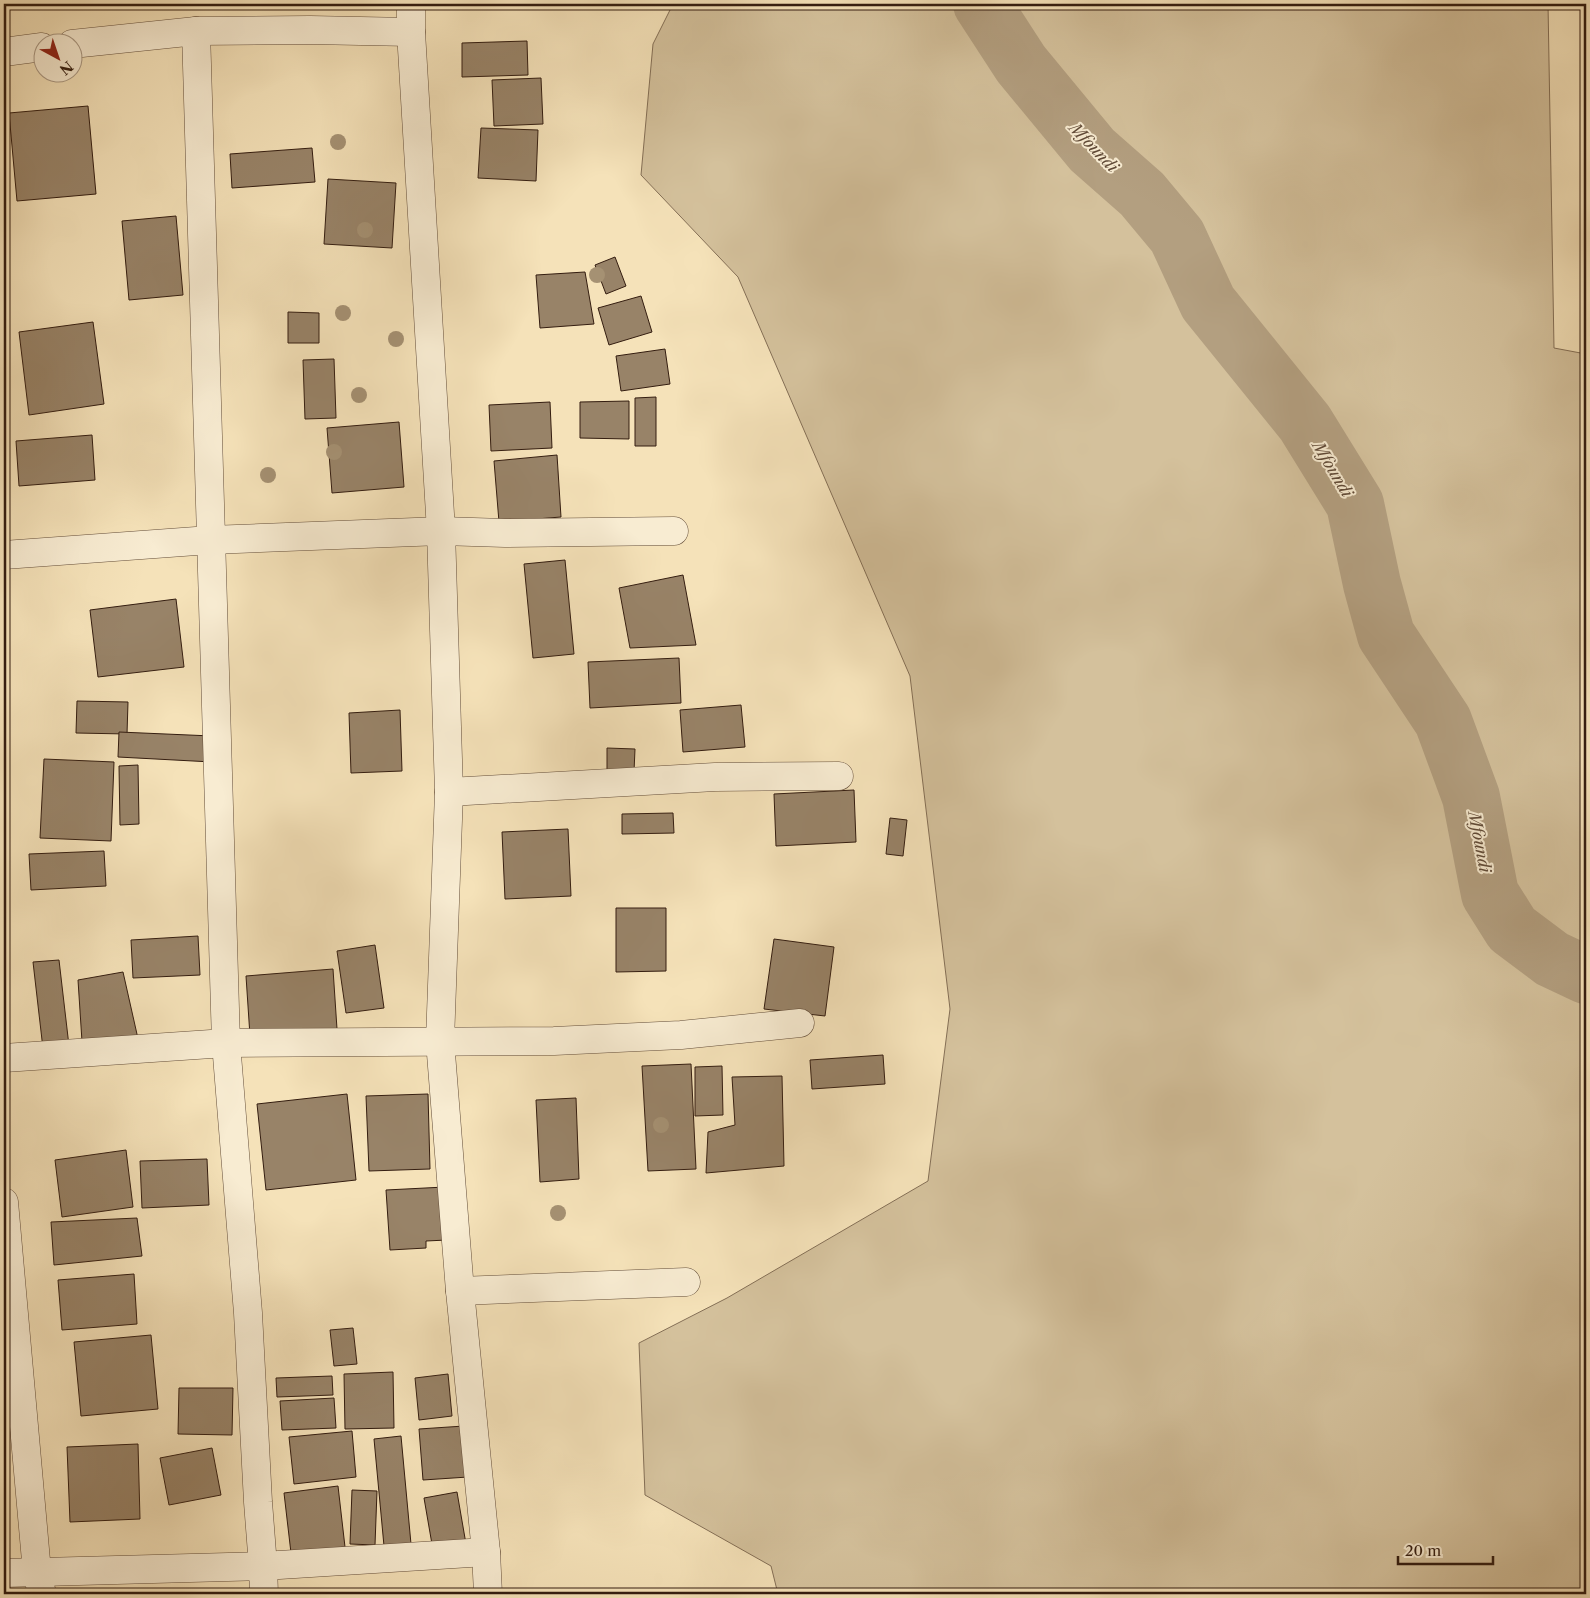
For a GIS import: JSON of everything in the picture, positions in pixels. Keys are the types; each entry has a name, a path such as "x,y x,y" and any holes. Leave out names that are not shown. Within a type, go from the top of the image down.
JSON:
{"street":[{"path":"411,4 441,531 449,792 440,1041 460,1291 486,1552 488,1594"},
{"path":"82,43 196,31 310,30 412,32"},
{"path":"196,31 226,1043 248,1313 264,1594"},
{"path":"4,52 32,49"},
{"path":"4,554 210,540 441,531 505,533 674,530"},
{"path":"449,792 715,777 839,776"},
{"path":"4,1058 226,1043 554,1041 681,1035 800,1023"},
{"path":"4,1202 39,1583"},
{"path":"460,1291 686,1282"},
{"path":"4,1573 39,1583 486,1552"}],"shaded area":[{"path":"673,4 1548,4 1554,348 1586,354 1586,1594 778,1594 771,1566 645,1495 639,1343 727,1298 928,1181 950,1009 910,676 738,277 641,175 653,44"}],"building":[{"path":"527,41 528,75 462,77 462,43"},
{"path":"541,78 543,124 494,126 492,80"},
{"path":"88,106 96,194 17,201 9,113"},
{"path":"481,128 538,130 536,181 478,178"},
{"path":"312,148 315,182 232,188 230,154"},
{"path":"328,179 396,183 392,248 324,244"},
{"path":"176,216 183,295 129,300 122,221"},
{"path":"615,257 626,286 606,294 595,265"},
{"path":"585,272 594,324 540,328 536,275"},
{"path":"641,296 652,332 609,345 598,308"},
{"path":"288,312 319,313 319,343 288,343"},
{"path":"93,322 104,404 29,415 19,332"},
{"path":"665,349 670,384 621,391 616,356"},
{"path":"334,359 336,418 305,419 303,360"},
{"path":"656,397 656,446 635,446 635,398"},
{"path":"629,401 629,439 580,438 580,402"},
{"path":"550,402 552,448 491,451 489,405"},
{"path":"399,422 404,487 332,493 327,428"},
{"path":"92,435 95,480 19,486 16,441"},
{"path":"557,455 561,517 499,522 494,461"},
{"path":"565,560 574,654 533,658 524,564"},
{"path":"683,575 696,645 630,648 619,588"},
{"path":"176,599 184,667 98,677 90,610"},
{"path":"679,658 681,703 590,708 588,662"},
{"path":"77,701 128,702 127,734 76,733"},
{"path":"741,705 745,747 683,752 680,710"},
{"path":"400,710 402,771 351,773 349,713"},
{"path":"119,732 212,736 212,762 118,757"},
{"path":"607,748 635,749 634,772 607,771"},
{"path":"44,759 114,762 111,841 40,838"},
{"path":"138,765 139,824 120,825 119,766"},
{"path":"854,790 856,842 776,846 774,794"},
{"path":"673,813 674,833 622,834 622,814"},
{"path":"890,818 907,820 903,856 886,854"},
{"path":"568,829 571,896 505,899 502,832"},
{"path":"104,851 106,886 31,890 29,854"},
{"path":"616,908 666,908 666,971 616,972"},
{"path":"198,936 200,975 133,978 131,940"},
{"path":"774,939 834,947 825,1016 764,1009"},
{"path":"375,945 384,1008 346,1013 337,951"},
{"path":"59,960 71,1063 45,1066 33,962"},
{"path":"333,969 337,1029 250,1036 246,976"},
{"path":"123,972 141,1052 83,1057 78,980"},
{"path":"883,1055 885,1084 812,1089 810,1060"},
{"path":"691,1064 696,1169 648,1171 642,1066"},
{"path":"722,1066 723,1115 695,1116 695,1067"},
{"path":"782,1076 784,1166 706,1173 708,1132 735,1125 732,1077"},
{"path":"347,1094 356,1180 266,1190 257,1104"},
{"path":"428,1094 430,1169 369,1171 366,1096"},
{"path":"576,1098 579,1179 540,1182 536,1100"},
{"path":"126,1150 133,1207 62,1217 55,1160"},
{"path":"207,1159 209,1205 142,1208 140,1161"},
{"path":"445,1187 447,1240 426,1241 426,1248 390,1250 386,1190"},
{"path":"137,1218 142,1256 54,1265 51,1222"},
{"path":"134,1274 137,1324 62,1330 58,1280"},
{"path":"353,1328 357,1364 334,1366 330,1330"},
{"path":"151,1335 158,1409 81,1416 74,1342"},
{"path":"393,1372 394,1428 345,1429 344,1374"},
{"path":"448,1374 452,1416 419,1420 415,1378"},
{"path":"332,1376 333,1395 277,1397 276,1378"},
{"path":"179,1388 233,1388 232,1435 178,1434"},
{"path":"334,1398 336,1428 282,1430 280,1401"},
{"path":"464,1426 468,1477 423,1480 419,1429"},
{"path":"352,1431 356,1477 294,1484 289,1437"},
{"path":"401,1436 411,1544 384,1546 374,1439"},
{"path":"138,1444 140,1519 70,1522 67,1447"},
{"path":"212,1448 221,1495 169,1505 160,1458"},
{"path":"338,1486 345,1547 291,1553 284,1493"},
{"path":"352,1490 377,1491 375,1545 350,1544"},
{"path":"457,1492 466,1544 433,1550 424,1498"}],"waterway":[{"name":"Mfoundi","path":"982,4 1021,64 1092,150 1142,194 1177,236 1208,303 1305,423 1355,504 1372,584 1386,635 1443,721 1471,797 1490,894 1512,929 1552,959 1586,975"}]}
